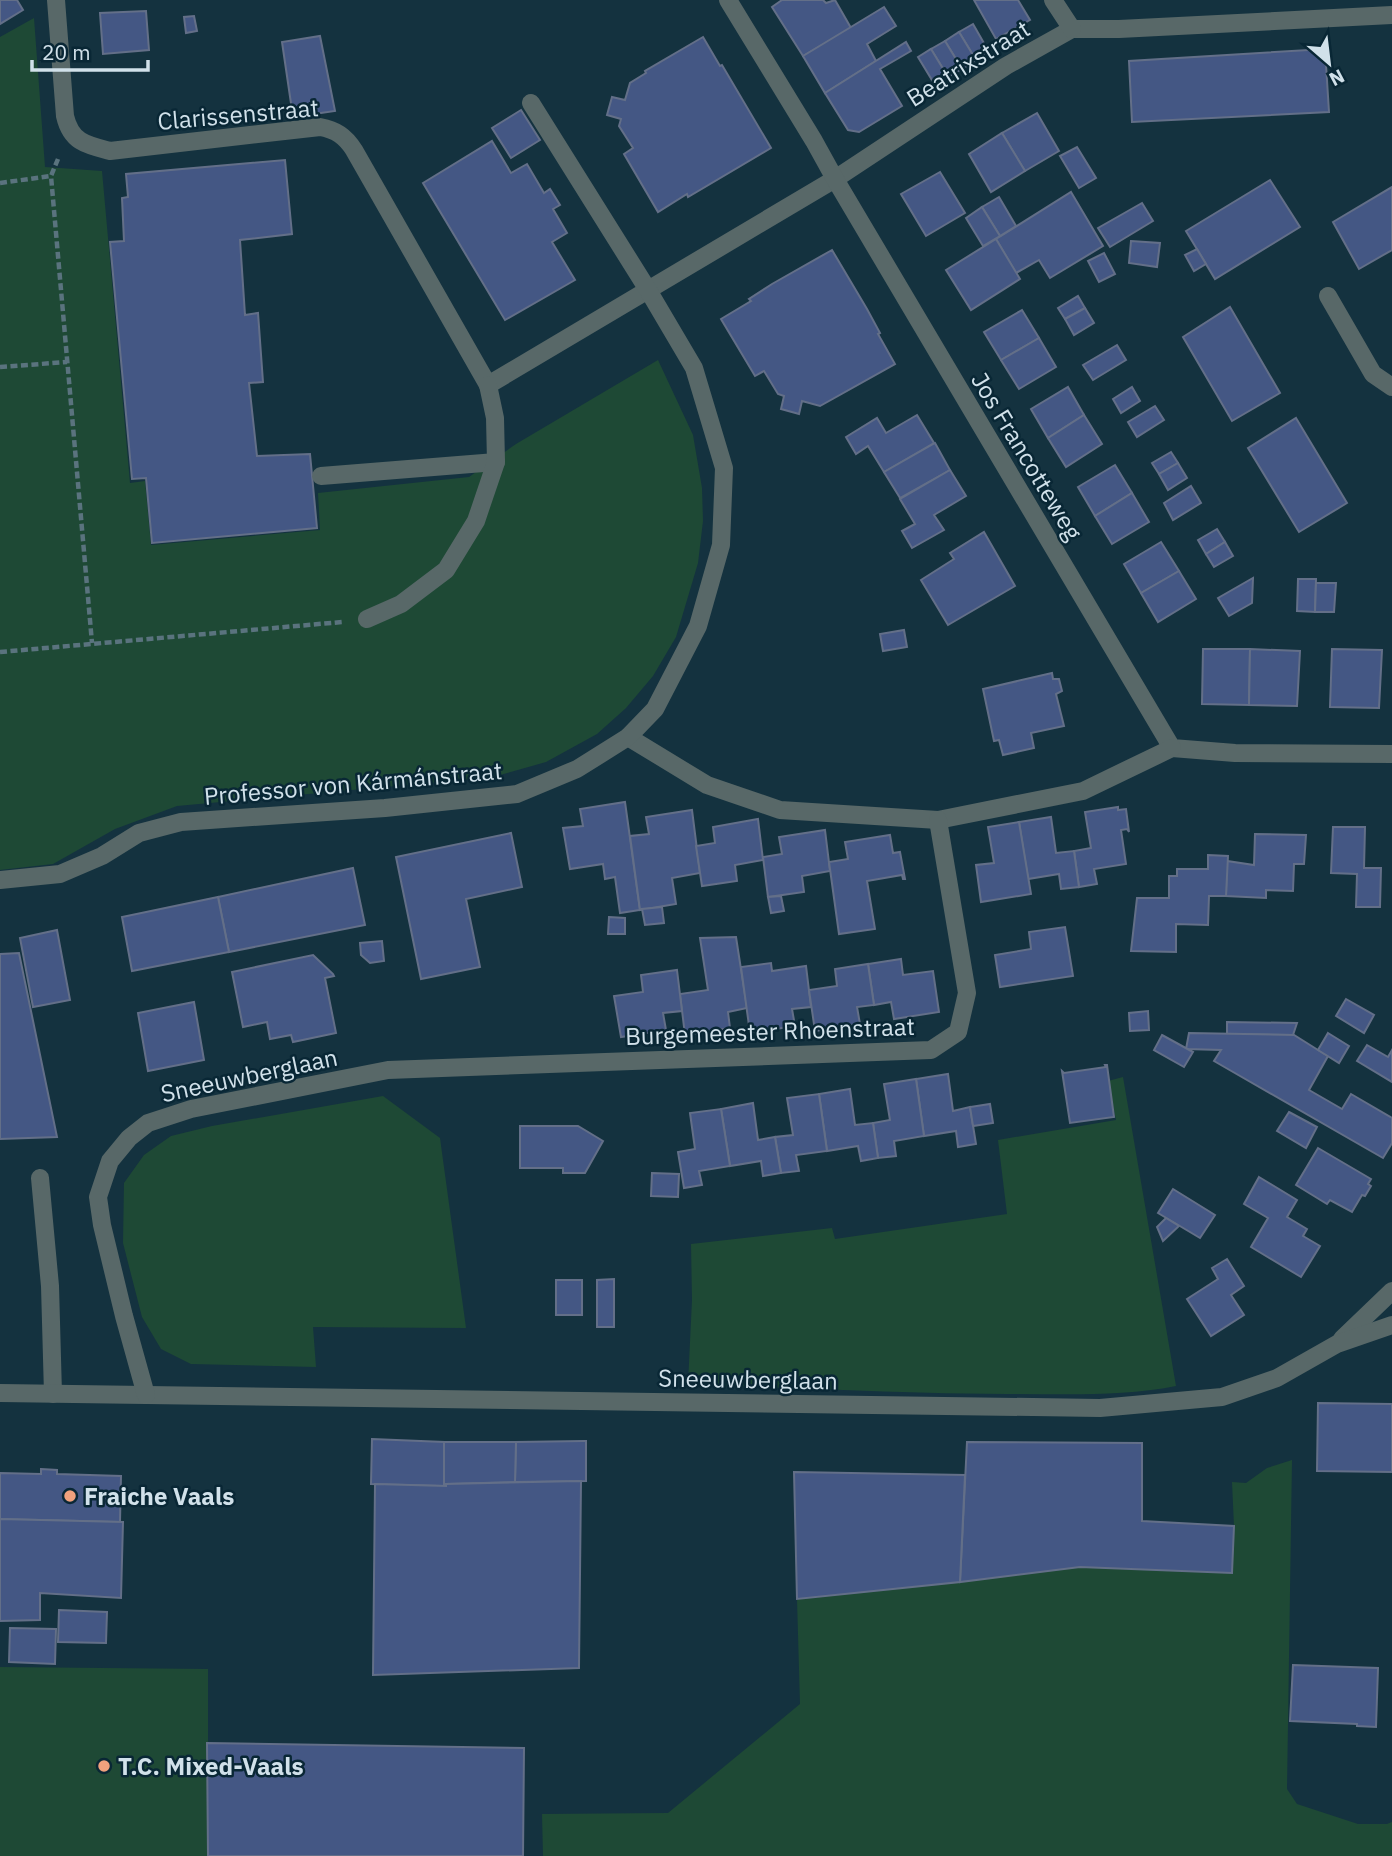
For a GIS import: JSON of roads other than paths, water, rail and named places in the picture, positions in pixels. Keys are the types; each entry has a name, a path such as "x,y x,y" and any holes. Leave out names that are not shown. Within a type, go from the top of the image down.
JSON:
{"street":[{"name":"Clarissenstraat","path":"57,0 65,116 69,132 86,145 110,151 320,127 343,136 354,150 488,385 495,418 496,462 475,521 446,570 401,604 367,619"},
{"name":"Jos Francotteweg","path":"728,0 1172,748"},
{"path":"1053,0 1072,29"},
{"name":"Beatrixstraat","path":"835,179 1006,66 1072,29 1392,15"},
{"name":"Professor von Kármánstraat","path":"0,880 60,874 102,856 139,834 180,822 385,808 517,794 578,769 628,737 655,709 698,626 721,545 724,468 694,368 531,103"},
{"path":"488,385 835,179"},
{"path":"1328,296 1373,374 1392,387"},
{"path":"321,476 496,462"},
{"path":"628,737 707,785 780,810 938,820 1083,791 1172,748 1235,753 1392,754"},
{"name":"Burgemeester Rhoenstraat","path":"448,1068 931,1050 958,1032 967,993 938,820"},
{"name":"Sneeuwberglaan","path":"146,1395 102,1225 98,1196 110,1161 129,1138 148,1123 191,1109 388,1070 448,1068"},
{"path":"40,1178 50,1286 53,1394"},
{"name":"Sneeuwberglaan","path":"1338,1344 1392,1291"},
{"name":"Sneeuwberglaan","path":"0,1393 1100,1408 1222,1397 1278,1378 1338,1344 1392,1325"}],"place":[{"name":"Fraiche Vaals","path":"70,1496"},
{"name":"T.C. Mixed-Vaals","path":"104,1766"}]}
